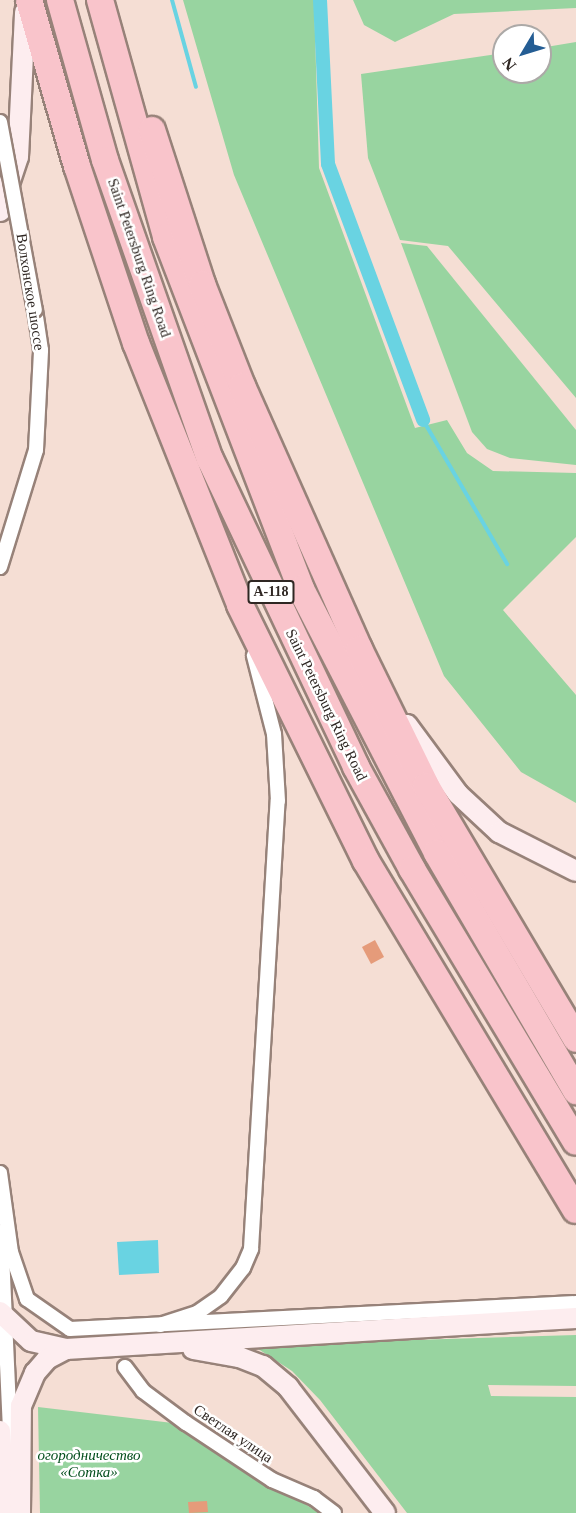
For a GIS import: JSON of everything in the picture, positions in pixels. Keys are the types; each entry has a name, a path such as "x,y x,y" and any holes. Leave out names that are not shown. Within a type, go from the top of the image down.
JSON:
{"highway":[{"path":"27,0 76,166 135,343 240,604 366,861 576,1210"},
{"name":"Saint Petersburg Ring Road","path":"60,0 112,181 210,459 356,767 411,870 576,1142"},
{"name":"Saint Petersburg Ring Road","path":"100,0 166,237 301,589 437,853 576,1091"},
{"path":"106,0 202,284 274,463 359,649 426,786 576,1039"}],"main road":[{"path":"0,211 18,157 24,109 27,0"},
{"path":"359,649 428,757 458,794 499,832 576,871"},
{"path":"2,1314 31,1341 66,1349 570,1311"},
{"path":"136,1343 209,1350 262,1366 288,1387 385,1513"},
{"path":"18,1513 21,1406 35,1373 47,1359 66,1349"},
{"path":"0,1431 6,1513"}],"street":[{"name":"Волхонское шоссе","path":"0,122 41,350 36,450 0,567"},
{"path":"160,1325 196,1313 221,1296 243,1268 251,1249 278,801 268,704 240,604"},
{"path":"0,1173 17,1276 36,1308 70,1329 570,1311"},
{"path":"0,1212 2,1314 18,1513"},
{"name":"Светлая улица","path":"125,1366 143,1391 186,1423 272,1480 314,1498 334,1513"}],"green space":[{"path":"183,0 314,0 319,168 415,428 447,420 467,453 493,471 576,473 576,537 503,610 576,695 576,803 521,772 444,676 234,175"},
{"path":"353,0 576,0 576,8 454,14 395,42 364,25"},
{"path":"576,42 576,398 448,246 400,240 368,158 361,74 492,55 492,84 552,84 552,46"},
{"path":"401,243 427,246 576,430 576,465 510,458 487,449 472,432"},
{"path":"576,1335 576,1386 488,1385 491,1396 576,1397 576,1513 407,1513 320,1400 292,1371 252,1345"},
{"name":"огородничество «Сотка»","path":"38,1407 181,1424 319,1513 40,1513"}],"water":[{"path":"158,1240 159,1273 119,1275 117,1242"}],"building":[{"path":"375,940 384,957 371,964 362,947"},
{"path":"207,1501 208,1512 189,1513 188,1502"}],"waterway":[{"path":"172,0 196,87"},
{"path":"320,0 328,164 423,420"},
{"path":"423,420 507,564"}]}
